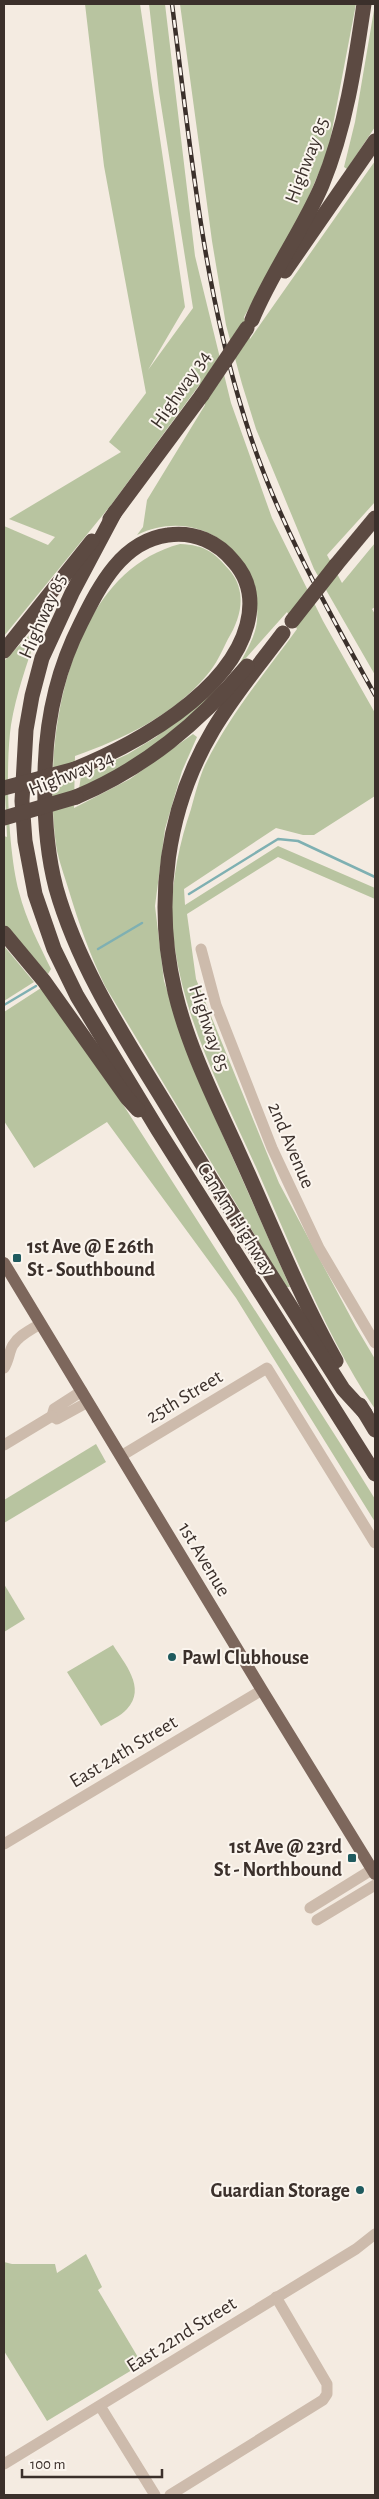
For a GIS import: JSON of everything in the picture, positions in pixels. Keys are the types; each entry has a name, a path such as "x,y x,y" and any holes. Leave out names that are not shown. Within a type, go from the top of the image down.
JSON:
{"highway":[{"name":"Highway 85","path":"249,324 262,294 321,186 335,148 350,92 364,4"},
{"name":"Highway 34","path":"4,651 115,512 202,395 375,141"},
{"name":"Highway 85","path":"115,512 72,593 42,658 26,730 23,762 23,817 28,862 35,894 54,948 77,996 158,1130"},
{"name":"Highway 34","path":"4,818 76,796 128,772 179,736 215,702 258,653 288,627 375,518"},
{"path":"336,565 348,560 375,532"},
{"path":"4,788 75,769 114,751 157,726 200,693 226,667 239,648 250,616 250,591 242,572 223,549 212,542 185,535 169,534 148,540 136,547 116,564 106,578 78,630 60,675 46,734 44,804 51,865 70,932 99,991 208,1174 332,1372 343,1389 365,1413"},
{"name":"Highway 85","path":"288,627 213,730 189,780 169,849 165,901 167,944 175,993 207,1082 293,1276 375,1430"},
{"path":"4,933 44,981 127,1098 158,1130"},
{"name":"CanAm Highway","path":"158,1130 375,1474"}],"main road":[{"name":"1st Avenue","path":"4,1263 262,1690 373,1865"}],"street":[{"name":"2nd Avenue","path":"201,949 216,1005 272,1148 319,1248 375,1343"},
{"path":"4,1368 9,1360 12,1346 21,1336 40,1324"},
{"name":"25th Street","path":"121,1456 267,1368 375,1543"},
{"path":"4,1445 52,1416 57,1419 85,1397"},
{"name":"East 24th Street","path":"4,1844 262,1690"},
{"path":"310,1908 373,1865"},
{"path":"317,1920 375,1885"},
{"name":"East 22nd Street","path":"4,2462 100,2406 356,2249 375,2234"},
{"path":"170,2495 323,2400 327,2384 276,2298"},
{"path":"100,2406 155,2495"}],"green space":[{"path":"85,4 140,4 185,307 148,370 193,308 159,92 149,4 165,4 195,256 231,403 272,518 323,621 375,713 375,796 314,835 303,835 276,828 184,889 185,905 278,846 375,888 375,899 278,857 187,914 196,979 279,1183 375,1359 375,1409 327,1325 222,1092 198,1036 181,979 175,949 172,914 174,878 181,843 203,770 236,712 297,629 287,612 238,667 252,638 257,620 256,596 249,574 238,556 222,541 204,531 183,526 160,527 137,535 143,527 147,500 205,405 200,384 111,505 4,636 4,526 48,545 55,537 9,519 121,452 109,442 146,393 104,166"},
{"path":"180,4 356,4 328,151 300,217 244,317 250,339 375,161 375,502 327,555 342,583 375,543 375,607 372,609 375,614 375,675 314,569 256,429 242,384 226,325 212,241"},
{"path":"375,4 375,127 347,169 344,167 355,122"},
{"path":"180,544 197,546 209,551 220,560 236,580 241,597 239,614 233,631 210,671 179,702 147,724 111,742 75,756 74,808 130,779 193,734 197,737 182,771 165,829 155,906 164,981 192,1066 290,1287 286,1287 105,986 94,963 81,927 57,851 53,811 53,765 58,718 69,672 86,628 110,591 141,562"},
{"path":"34,630 37,634 19,690 11,725 8,786 10,832 15,875 29,922 51,969 48,974 4,924 4,836 7,837 4,774 4,661"},
{"path":"218,687 221,691 131,764 79,789 81,776 128,754 156,737"},
{"path":"4,946 34,982 4,1001"},
{"path":"41,988 122,1103 340,1443 375,1499 375,1522 236,1298 107,1122 34,1168 4,1121 4,1012"},
{"path":"96,1444 106,1462 4,1523 4,1500"},
{"path":"4,1584 25,1619 4,1632"},
{"path":"113,1645 132,1676 135,1693 133,1701 124,1712 101,1726 67,1672"},
{"path":"86,2254 102,2287 98,2290 142,2364 47,2421 4,2351 4,2262 12,2264 55,2264 57,2273"}],"waterway":[{"path":"189,894 278,839 298,841 375,877"},
{"path":"98,949 142,923"},
{"path":"4,1005 36,986"}],"railway":[{"path":"172,4 199,212 218,314 244,416 256,453 285,524 319,593 375,695"}],"place":[{"name":"1st Ave @ E 26th St - Southbound","path":"17,1258"},
{"name":"Pawl Clubhouse","path":"172,1657"},
{"name":"1st Ave @ 23rd St - Northbound","path":"352,1858"},
{"name":"Guardian Storage","path":"360,2190"}]}
